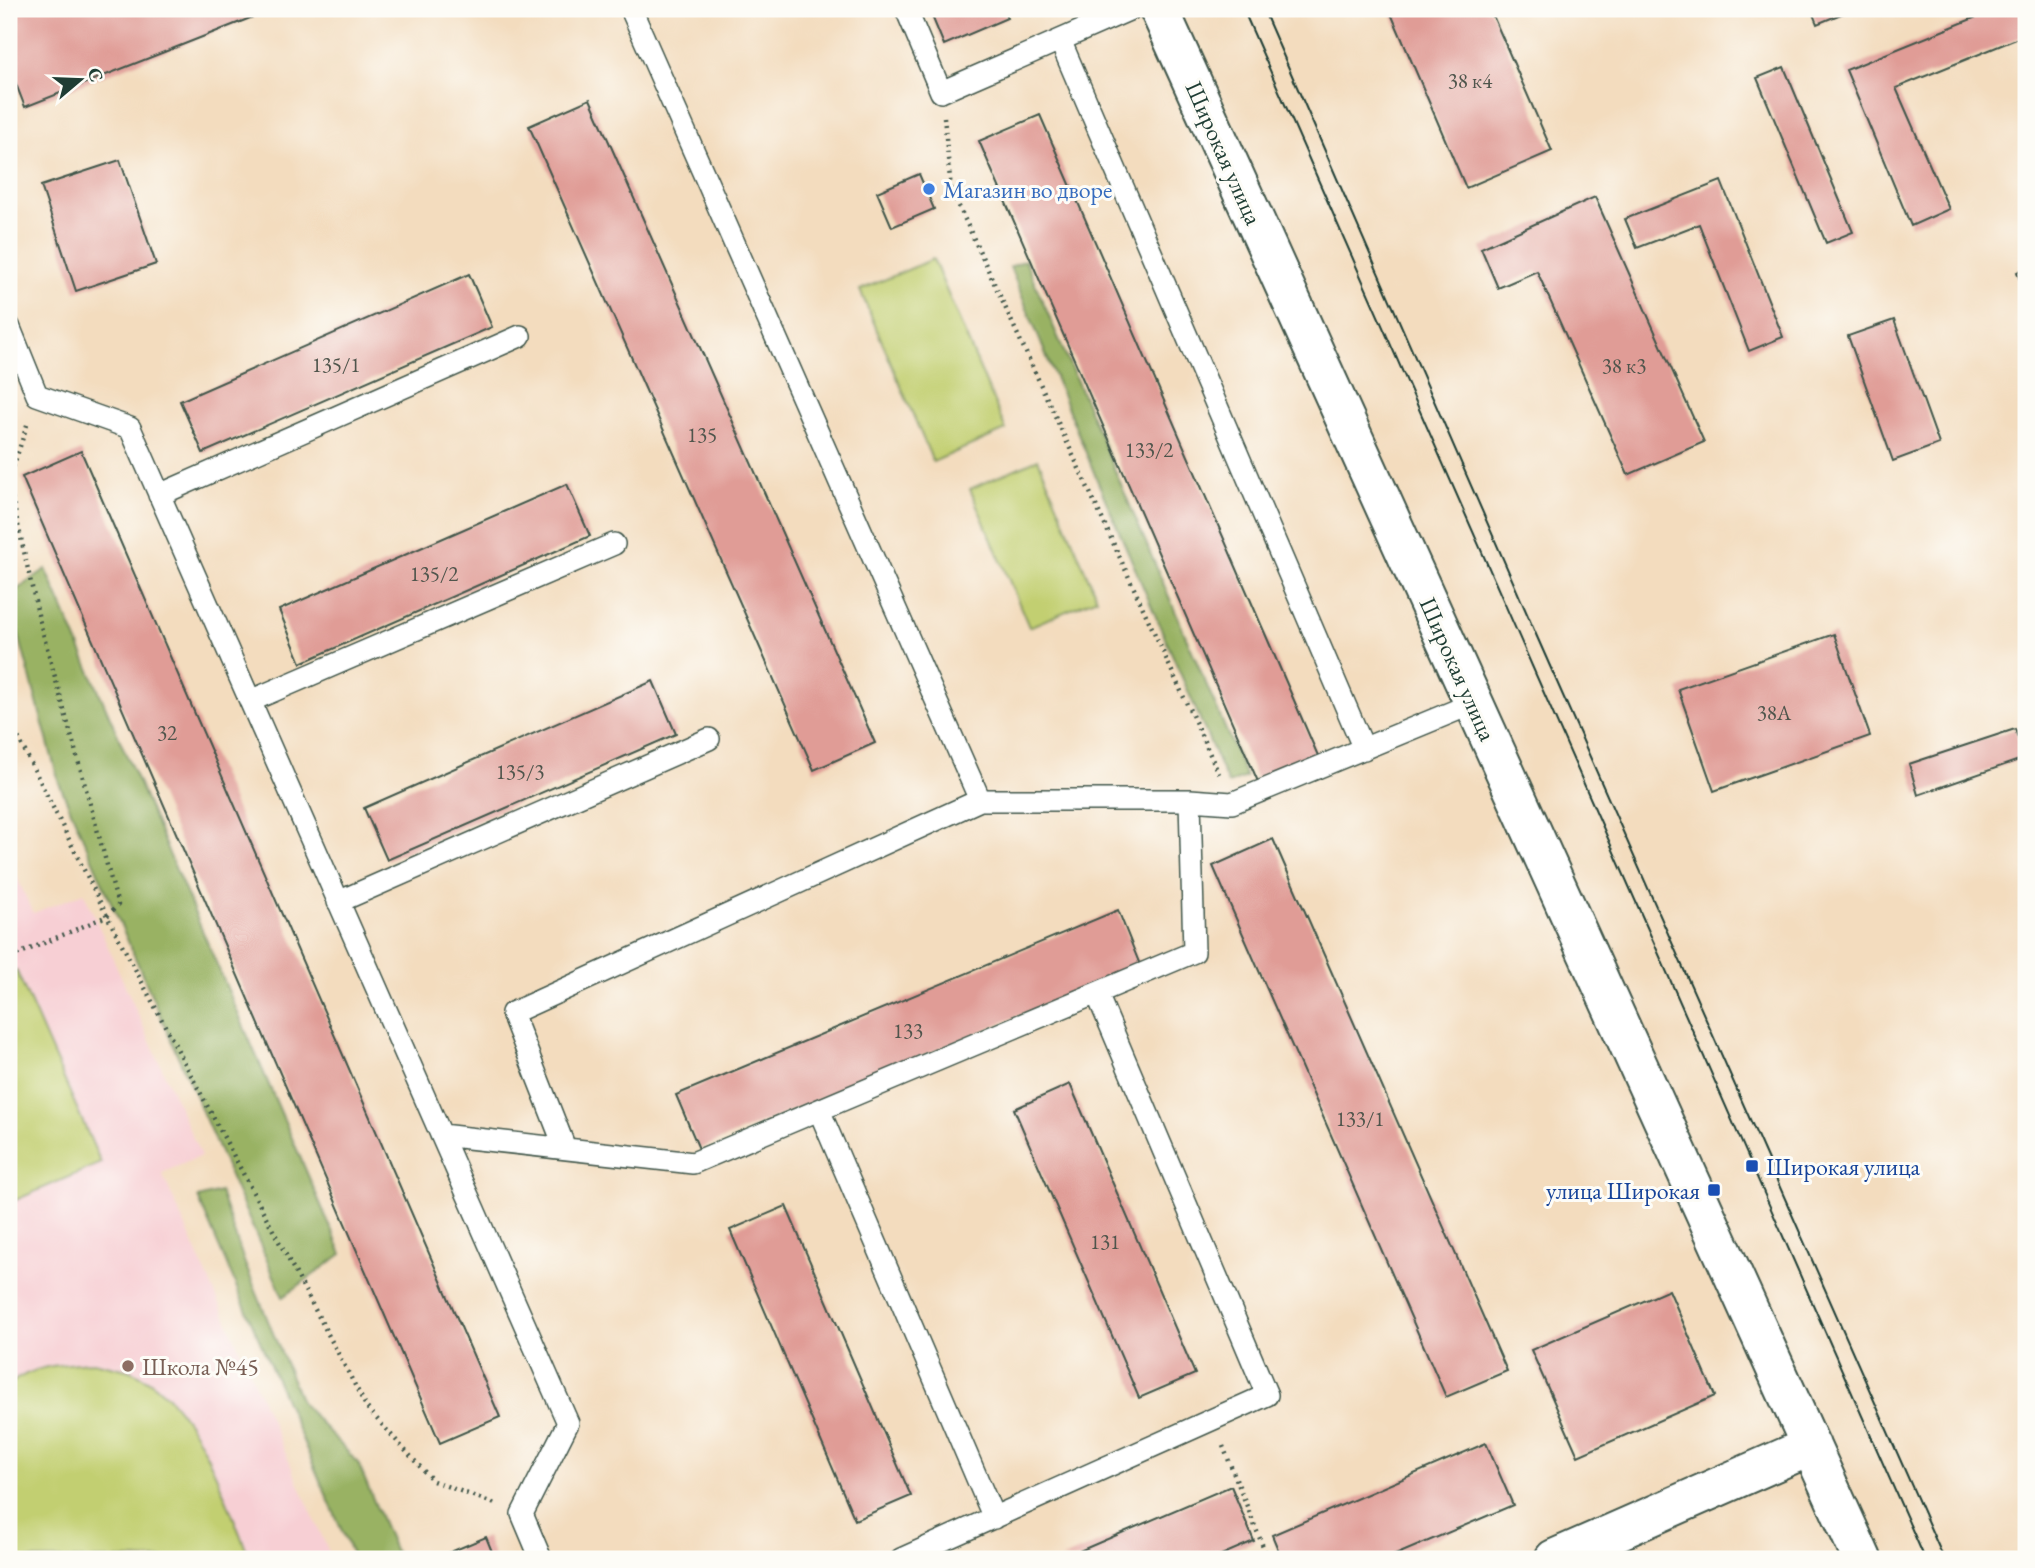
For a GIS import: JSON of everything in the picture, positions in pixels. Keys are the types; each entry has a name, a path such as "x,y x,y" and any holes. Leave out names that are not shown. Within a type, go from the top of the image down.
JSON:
{"street":[{"name":"Широкая улица","path":"1159,9 1862,1559"},
{"path":"1554,1559 1599,1550 1811,1446"}],"lane":[{"path":"631,9 980,800"},
{"path":"906,9 941,92 1131,9"},
{"path":"1060,40 1364,749"},
{"path":"9,326 37,395 130,428 568,1423 522,1514 541,1559"},
{"path":"159,495 520,336"},
{"path":"250,701 614,544"},
{"path":"565,1149 512,1013 980,800 1190,800 1232,803 1474,703"},
{"path":"338,902 709,739"},
{"path":"441,1135 693,1163 1194,952 1190,800"},
{"path":"901,1559 1267,1395 1097,994"},
{"path":"818,1110 994,1518"}],"path":[{"path":"941,92 951,189 1232,803"},
{"path":"9,958 107,916 118,905 39,619 9,482 37,395"},
{"path":"9,719 107,916 366,1408 433,1481 522,1514"},
{"path":"1212,1419 1268,1559"}],"shaded area":[{"name":"Школа №45","path":"9,859 33,913 84,893 201,1156 162,1173 332,1559 9,1559"}],"green space":[{"path":"933,259 1006,430 933,462 860,290"},
{"path":"1025,260 1246,777 1228,784 1100,487 1010,267"},
{"path":"1038,459 1097,598 1029,627 970,489"},
{"path":"46,569 342,1254 283,1297 59,783 9,599 9,595"},
{"path":"16,970 101,1163 9,1203 9,973"},
{"path":"220,1192 245,1264 301,1402 358,1463 398,1559 354,1559 198,1198"},
{"path":"93,1362 130,1371 153,1384 173,1402 205,1452 250,1559 9,1559 9,1385 38,1369"}],"building":[{"path":"9,9 261,9 263,13 25,107 9,66"},
{"path":"929,9 1003,9 1007,18 944,45"},
{"path":"1389,9 1490,9 1552,151 1466,188"},
{"path":"1811,9 1853,9 1817,24"},
{"path":"1996,9 2026,9 2026,35 1896,88 1949,209 1911,226 1846,70"},
{"path":"1784,67 1853,232 1826,243 1757,78"},
{"path":"590,99 875,743 814,770 529,126"},
{"path":"1040,115 1319,758 1259,784 979,141"},
{"path":"120,160 156,264 76,291 41,186"},
{"path":"919,174 934,209 892,227 877,192"},
{"path":"1721,181 1783,337 1749,351 1699,224 1637,248 1625,219"},
{"path":"1595,197 1704,442 1628,475 1537,271 1498,288 1481,248"},
{"path":"2026,268 2026,296 2017,272"},
{"path":"469,274 492,327 203,453 180,401"},
{"path":"1894,320 1939,444 1893,461 1848,336"},
{"path":"81,451 500,1417 440,1443 22,477"},
{"path":"567,484 590,536 301,663 279,610"},
{"path":"1834,634 1870,736 1714,791 1678,689"},
{"path":"653,681 676,734 387,860 364,808"},
{"path":"2015,729 2025,758 1918,795 1909,764"},
{"path":"1273,839 1507,1371 1446,1397 1213,866"},
{"path":"1118,910 1140,965 699,1149 676,1095"},
{"path":"1070,1084 1195,1374 1139,1398 1014,1109"},
{"path":"786,1206 911,1496 855,1520 730,1230"},
{"path":"1669,1290 1715,1396 1578,1456 1531,1350"},
{"path":"1486,1443 1513,1505 1386,1559 1282,1559 1272,1535"},
{"path":"1231,1486 1254,1541 1212,1559 1061,1559"},
{"path":"486,1537 495,1559 434,1559"}],"tram line":[{"path":"1243,9 1925,1559"},
{"path":"1263,9 1944,1559"}],"place":[{"name":"Магазин во дворе","path":"929,189"},
{"name":"Широкая улица","path":"1752,1166"},
{"name":"улица Широкая","path":"1714,1190"},
{"name":"Школа №45","path":"128,1366"}]}
